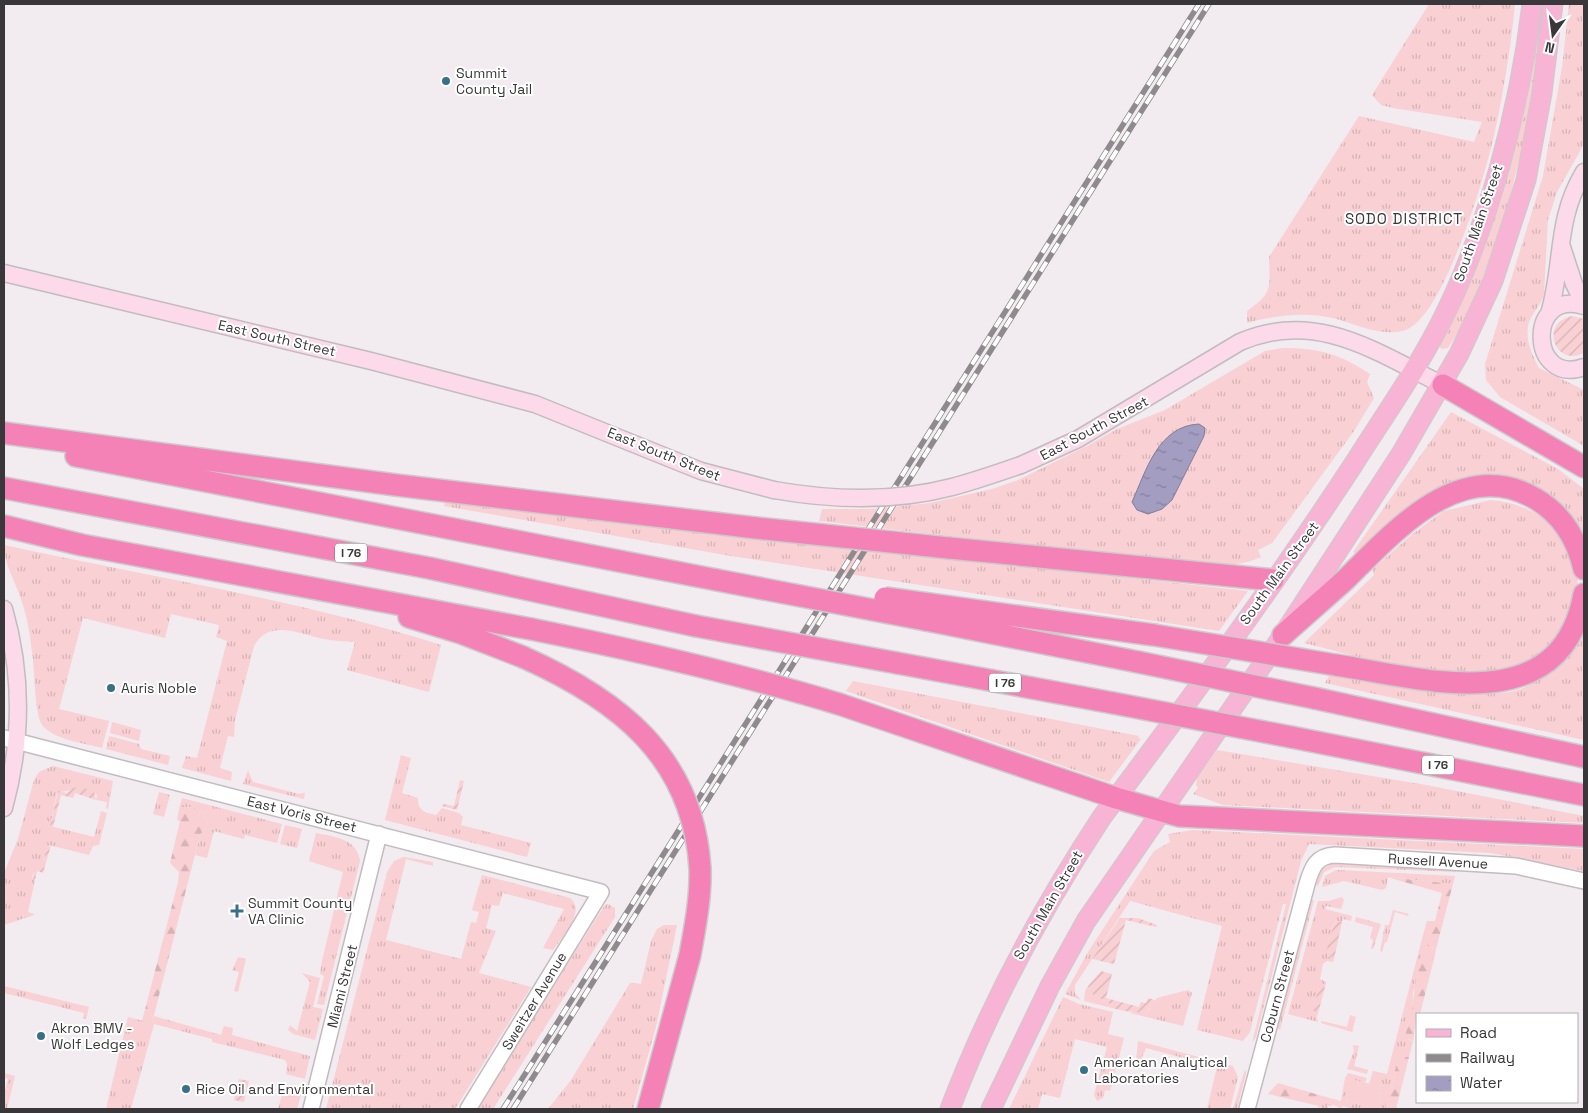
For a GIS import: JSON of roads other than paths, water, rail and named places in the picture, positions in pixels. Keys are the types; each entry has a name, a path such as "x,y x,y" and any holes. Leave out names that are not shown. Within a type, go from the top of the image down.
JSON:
{"highway":[{"path":"1443,385 1584,467"},
{"path":"4,433 396,485 756,528 1274,580"},
{"path":"4,443 629,562 928,612 1154,635 1467,684 1484,684 1516,678 1532,672 1560,650 1578,622 1584,594"},
{"path":"1283,635 1407,521 1437,500 1464,489 1479,486 1505,488 1530,496 1548,506 1565,524 1576,543 1584,569"},
{"name":"I 76","path":"4,488 429,568 696,626 1113,703 1584,795"},
{"path":"4,526 82,544 531,629 670,658 839,704 1116,798 1179,816 1584,836"},
{"path":"251,577 408,617 461,633 523,657 564,676 610,704 653,744 667,764 687,809 700,868 699,901 690,955 648,1109"},
{"path":"928,612 1138,662 1584,757"}],"main road":[{"name":"South Main Street","path":"950,1109 987,1018 1023,946 1074,859 1318,518 1414,370 1451,301 1488,202 1514,114 1532,4"},
{"path":"991,1109 1050,986 1086,921 1283,635 1401,454 1443,385 1480,311 1515,219 1526,180 1538,120 1553,4"},
{"path":"1584,172 1574,189 1564,218 1562,247 1549,314 1542,324 1540,338 1547,357 1554,363 1567,369 1584,367"},
{"path":"1549,314 1568,305 1584,305 1574,284 1562,247"},
{"name":"East South Street","path":"4,273 375,361 535,404 701,471 774,490 827,497 920,493 951,488 1021,466 1078,439 1255,335 1285,329 1319,331 1372,349 1443,385"},
{"path":"4,609 16,671 4,808"}],"street":[{"name":"East Voris Street","path":"11,740 601,892"},
{"name":"Miami Street","path":"311,1109 379,834"},
{"name":"Russell Avenue","path":"1307,884 1312,868 1318,860 1335,855 1516,866 1584,881"},
{"name":"Coburn Street","path":"1247,1109 1307,884"},
{"name":"Sweitzer Avenue","path":"468,1109 601,892"}],"water":[{"path":"1199,424 1205,428 1204,436 1172,500 1162,509 1148,514 1137,510 1132,502 1155,452 1163,441 1173,433 1185,427"}],"railway":[{"path":"503,1109 1199,4"},
{"path":"513,1109 1209,4"}],"place":[{"name":"Summit County Jail","path":"446,81"},
{"name":"Auris Noble","path":"111,688"},
{"name":"Summit County VA Clinic","path":"237,911"},
{"name":"Akron BMV - Wolf Ledges","path":"41,1036"},
{"name":"American Analytical Laboratories","path":"1084,1070"},
{"name":"Rice Oil and Environmental","path":"186,1089"}],"district":[{"name":"SODO DISTRICT","path":"1404,218"}]}
